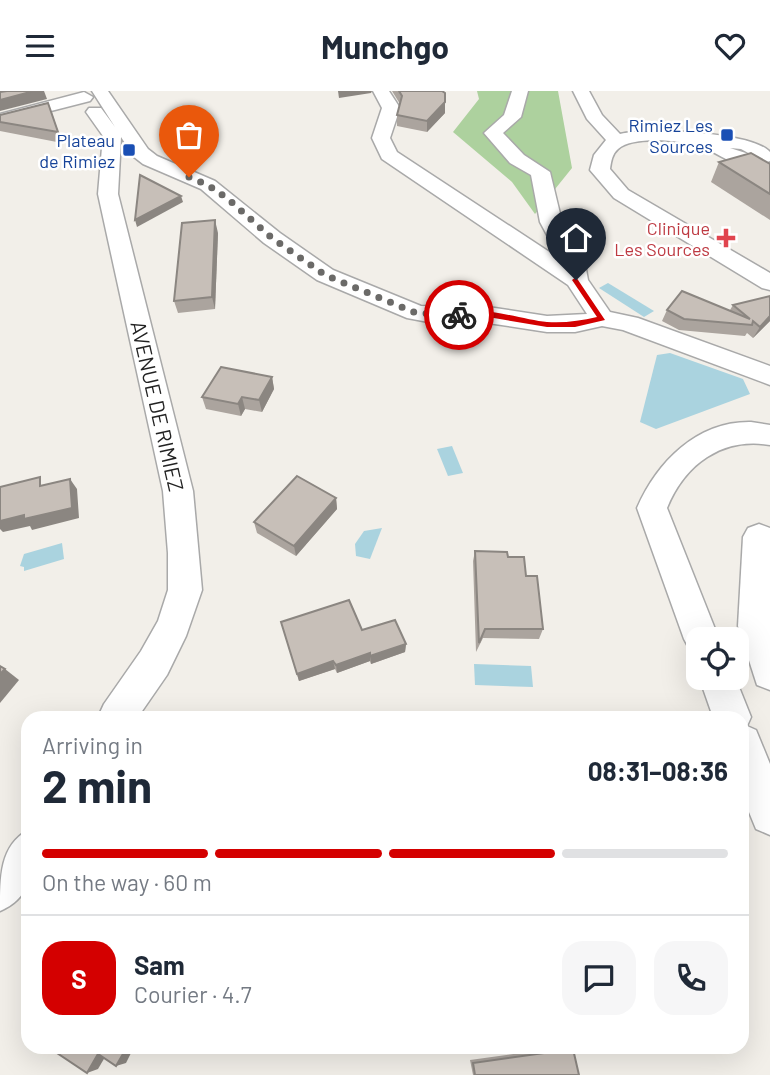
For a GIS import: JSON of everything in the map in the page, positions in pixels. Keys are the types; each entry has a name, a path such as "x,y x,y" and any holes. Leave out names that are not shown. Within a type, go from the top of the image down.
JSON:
{"street":[{"path":"380,91 391,108 381,138 389,155 576,280 602,318"},
{"path":"520,91 512,117 493,132 517,159 540,172 551,222 574,264 576,280"},
{"path":"581,91 584,100 610,136 618,141"},
{"path":"0,118 88,93 150,160 208,185 272,238 325,275 416,313 488,315 547,324 575,324 602,318 629,323 770,376"},
{"name":"AVENUE DE RIMIEZ","path":"88,93 113,143 108,194 178,491 184,553 184,590 174,625 154,663 121,711"},
{"path":"767,158 748,161 706,142 681,136 654,135 618,141 605,150 600,158 600,170 621,194 770,283"},
{"path":"697,627 652,508 657,494 694,450 732,433 770,435"},
{"path":"758,537 755,626 770,673"},
{"path":"722,690 730,711"},
{"path":"749,760 769,808"},
{"path":"0,889 21,860"}],"green space":[{"path":"477,91 558,91 572,168 535,214 512,182 453,132 479,99"}],"water":[{"path":"608,283 654,311 644,317 599,288"},
{"path":"670,353 743,379 750,394 656,429 640,422 657,355"},
{"path":"452,446 463,473 448,476 437,449"},
{"path":"382,528 370,559 356,556 355,544 364,531"},
{"path":"62,543 64,559 24,571 24,567 20,566 24,554"},
{"path":"474,664 531,666 533,687 475,685"}],"building":[{"path":"34,91 0,100 0,92"},
{"path":"399,91 442,91 445,93 445,102 427,121 397,115 402,96"},
{"path":"48,103 58,132 0,122 0,115"},
{"path":"751,153 770,164 770,194 719,162"},
{"path":"140,175 181,196 135,220"},
{"path":"215,220 212,297 174,301 182,223"},
{"path":"682,291 750,319 733,305 770,296 770,316 760,327 753,321 752,325 684,319 667,310"},
{"path":"221,367 272,377 259,400 242,397 238,404 202,397"},
{"path":"297,476 336,498 294,546 254,522"},
{"path":"40,477 40,486 70,479 72,508 24,519 24,515 0,521 0,487"},
{"path":"475,551 507,552 508,557 524,557 526,576 537,576 543,629 485,629 479,643"},
{"path":"349,600 362,630 395,620 406,644 336,665 333,661 297,674 281,622"},
{"path":"58,1054 98,1054 87,1073"},
{"path":"98,1054 123,1054 116,1066"},
{"path":"537,1054 574,1054 579,1075 475,1075 473,1063"}],"way so far":[{"path":"189,177 208,185 228,199 272,238 325,275 416,313 459,315"}],"place":[{"name":"Rimiez Les Sources","path":"727,135"},
{"name":"Plateau de Rimiez","path":"129,150"},
{"name":"Clinique Les Sources","path":"726,238"}],"route":[{"path":"459,315 488,315 547,324 575,324 602,318 576,280"}]}
